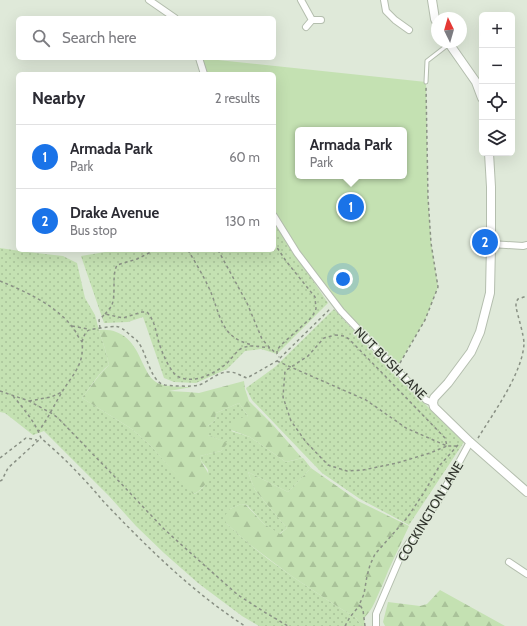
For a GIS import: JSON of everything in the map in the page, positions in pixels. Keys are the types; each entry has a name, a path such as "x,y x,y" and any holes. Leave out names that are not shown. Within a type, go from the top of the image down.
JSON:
{"street":[{"path":"149,0 172,16"},
{"path":"301,0 312,20"},
{"path":"384,0 386,11 395,20 409,30"},
{"path":"432,0 434,12"},
{"path":"306,27 312,20 321,20"},
{"path":"452,48 476,82 479,90"},
{"path":"200,60 203,72"},
{"path":"433,403 434,398 448,383 471,352 480,332 490,293 491,187 489,156"},
{"name":"NUT BUSH LANE","path":"276,219 297,253 341,311 396,370 426,400 433,403 434,407 471,444 527,492"},
{"path":"491,244 527,245"},
{"name":"COCKINGTON LANE","path":"376,626 376,614 402,553 438,501 471,444"},
{"path":"509,562 527,574"}],"lane":[{"path":"426,82 427,61 443,48"}],"path":[{"path":"396,370 425,320 438,287 431,243 428,197 426,82"},
{"path":"276,246 314,297 316,309 312,317 281,345 277,350 277,354"},
{"path":"100,328 100,320 112,305 115,270 117,265 137,259 151,252"},
{"path":"189,252 209,288 223,326 231,336 243,343 270,348"},
{"path":"219,252 247,303 262,339 280,358"},
{"path":"0,281 13,286 53,309 72,326 82,342"},
{"path":"447,446 445,438 349,339 344,336 335,335 324,338 308,356 284,371 283,397 291,421 306,442 328,465 347,471 363,470 397,463 447,446 471,444 512,382 522,356 524,342 516,302 518,299 527,296"},
{"path":"72,326 89,329 110,326 121,328 138,342 155,378 160,383 166,385 184,386 199,385 228,372 246,378 277,361 335,304"},
{"path":"105,314 122,318 147,312 152,318 159,343 167,362 174,373 183,378 191,379 205,377 224,365 241,349 255,346"},
{"path":"38,432 51,413 79,364 82,354 82,342 86,332 89,329"},
{"path":"277,361 366,400 406,428 447,446"},
{"path":"0,391 29,401 58,418 164,529 238,595 288,626"},
{"path":"29,401 51,397 62,392"},
{"path":"13,396 28,414 38,432 40,439 74,468 104,501 200,593 245,626"},
{"path":"0,458 26,438 40,439"},
{"path":"0,481 8,468 40,439"},
{"path":"345,626 360,605 364,594 367,576 375,554 406,518 423,494 440,465 457,446"},
{"path":"360,605 364,610 366,626"}],"green space":[{"path":"200,60 218,60 426,82 428,197 431,243 438,287 425,320 396,369 341,311 276,219 276,72 203,72"},
{"path":"276,225 328,303 277,354 261,349 245,351 227,369 196,383 174,382 164,378 143,317 128,322 104,323 81,256 105,252 276,252"},
{"path":"0,248 16,250 16,252 63,256 77,263 85,298 95,315 109,365 98,376 82,398 132,429 151,446 194,494 204,486 208,474 208,470 202,462 200,456 221,451 227,443 208,435 208,426 215,420 216,413 239,403 248,416 231,431 250,437 286,462 303,458 311,468 288,492 248,472 255,490 287,528 279,534 264,524 247,505 241,504 230,509 226,523 268,559 356,618 362,626 259,626 242,616 198,583 164,553 44,431 33,435 5,413 0,412"},
{"path":"334,309 387,367 464,442 409,525 360,499 322,473 252,400 246,388 275,367"},
{"path":"99,330 114,331 126,338 135,348 149,375 159,384 178,387 192,387 169,391 199,393 244,381 249,401 273,425 302,458 286,462 250,437 231,430 232,421 248,416 239,403 216,413 215,420 208,426 208,435 228,443 221,451 200,456 209,478 203,487 193,494 151,446 132,429 82,398 109,365"},
{"path":"311,468 358,501 409,526 374,603 364,618 365,626 362,626 356,618 293,577 249,544 226,523 223,518 230,509 241,504 246,505 264,524 280,534 287,528 255,490 248,472 288,492"},
{"path":"440,590 505,626 385,626 383,622 388,602 420,606 427,604"}],"place":[{"name":"Armada Park","path":"351,207"},
{"name":"Drake Avenue","path":"485,242"}]}
